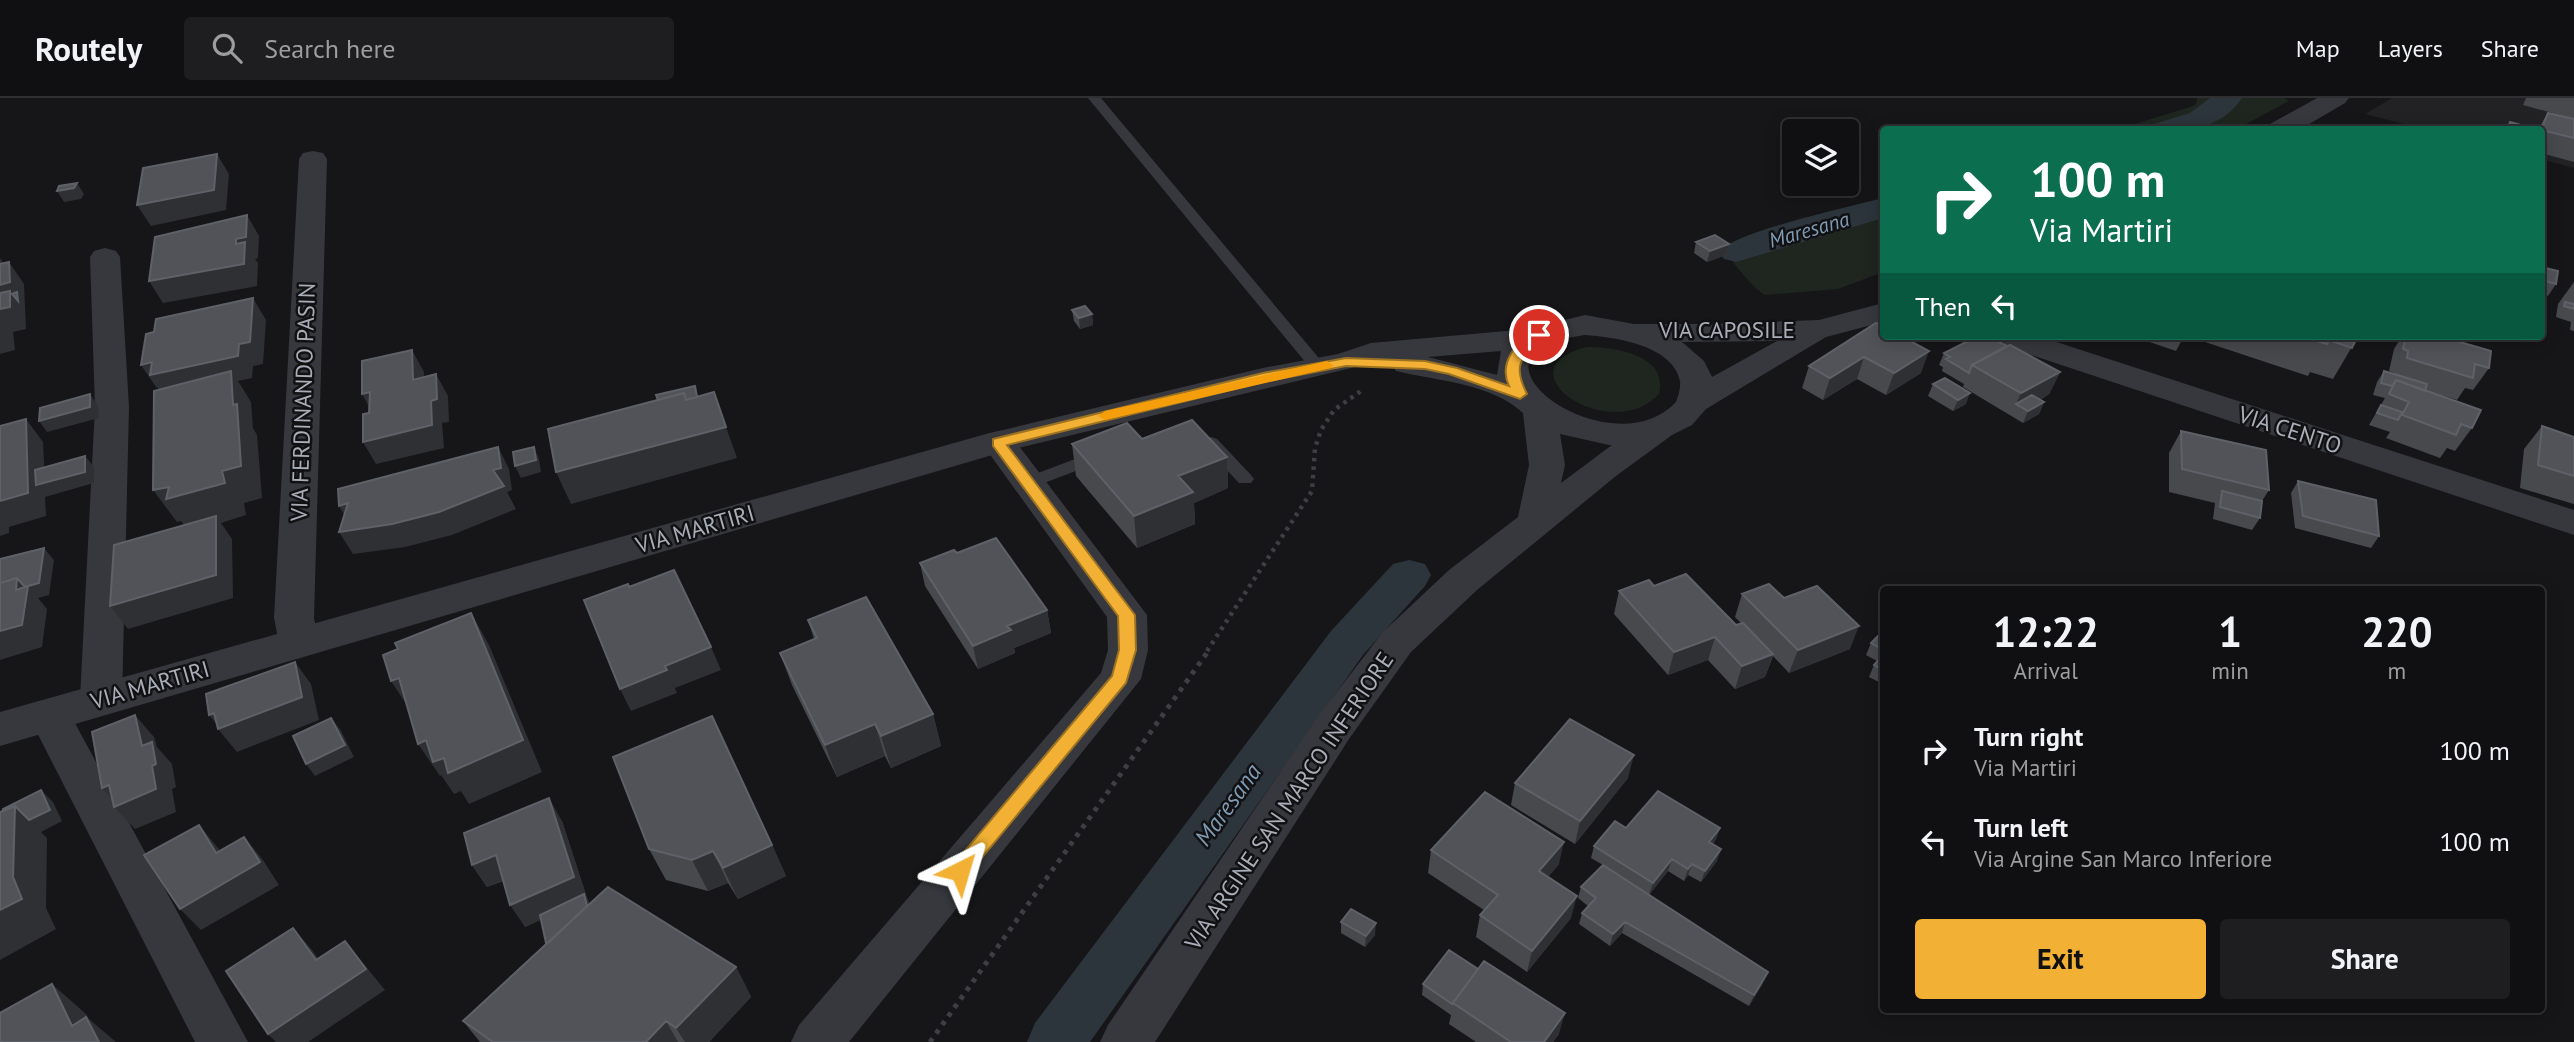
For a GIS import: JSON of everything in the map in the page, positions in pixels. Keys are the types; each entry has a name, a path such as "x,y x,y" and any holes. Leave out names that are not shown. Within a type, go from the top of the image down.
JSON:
{"street":[{"path":"2286,126 2336,98"},
{"name":"VIA FERDINANDO PASIN","path":"299,643 294,618 313,159"},
{"path":"101,699 112,407 105,257"},
{"name":"VIA CAPOSILE","path":"1633,331 1713,334 1820,329 1880,313"},
{"path":"1535,522 1547,465 1530,404 1513,380 1512,367 1520,349 1533,338 1575,326 1606,326 1633,331 1665,345 1685,362 1696,387 1693,402"},
{"name":"VIA CAPOSILE","path":"1693,402 1820,329"},
{"name":"VIA MARTIRI","path":"0,729 998,442 1371,354 1533,338"},
{"name":"VIA CENTO","path":"2018,340 2574,523"},
{"name":"VIA MARTIRI","path":"1332,364 1405,363 1452,371 1530,404"},
{"name":"VIA ARGINE SAN MARCO INFERIORE","path":"1530,404 1566,425 1596,433 1633,434 1661,427 1680,418 1693,402"},
{"name":"VIA ARGINE SAN MARCO INFERIORE","path":"1126,1042 1334,727 1397,642 1448,593 1535,522 1661,427"},
{"path":"817,1042 1119,679 1128,650 1126,615 998,442"},
{"path":"49,715 222,1042"}],"lane":[{"path":"1094,98 1332,364"},
{"path":"1200,431 1245,479"},
{"path":"1028,483 1116,450"}],"path":[{"path":"930,1042 1147,742 1282,541 1312,491 1315,448 1334,410 1351,396 1390,378 1387,365"}],"shaded area":[{"path":"2197,98 2284,98 2289,101 2243,126 2128,126 2196,104"},
{"path":"2392,98 2574,98 2574,168 2545,160 2545,126 2412,126 2365,114"},
{"path":"1880,202 1880,273 1838,289 1765,295 1728,256 1730,248"},
{"path":"1587,347 1625,352 1648,362 1656,370 1660,381 1659,394 1638,408 1614,412 1591,408 1571,399 1557,386 1553,371 1562,358"}],"building":[{"path":"2548,113 2574,119 2574,138 2545,131 2545,126 2543,126"},
{"path":"2510,122 2524,126 2508,126"},
{"path":"217,154 214,190 137,205 143,168"},
{"path":"77,183 74,188 57,191 59,186"},
{"path":"247,215 246,237 236,239 236,244 245,242 244,264 149,281 155,237"},
{"path":"1715,235 1729,244 1710,251 1696,242"},
{"path":"9,262 10,282 0,285 0,264"},
{"path":"2545,268 2558,271 2556,284 2545,281"},
{"path":"10,291 10,307 0,309 0,293"},
{"path":"253,298 250,342 239,344 238,356 150,375 152,362 141,365 146,334 154,332 156,319"},
{"path":"2565,302 2574,304 2574,309 2564,306"},
{"path":"1085,306 1092,314 1079,318 1072,310"},
{"path":"1876,323 1880,325 1880,340 1908,340 1929,351 1894,373 1864,357 1830,378 1809,366"},
{"path":"1970,340 1999,340 1997,341 2007,346 1972,365 1969,373 1946,359 1950,357 1944,353"},
{"path":"2314,340 2329,340 2327,344"},
{"path":"2329,340 2355,340 2352,348"},
{"path":"2405,340 2453,340 2491,351 2489,368 2475,364 2473,378 2407,358 2408,351 2403,349"},
{"path":"2010,345 2060,372 2021,393 1972,365"},
{"path":"412,350 413,380 436,374 437,399 431,401 432,425 363,442 363,414 369,413 370,392 362,394 362,361"},
{"path":"231,371 233,405 237,404 241,466 222,471 225,483 166,499 169,487 153,490 154,391"},
{"path":"2384,371 2427,384 2425,391 2396,380 2392,386 2381,383"},
{"path":"1945,378 1970,393 1958,400 1933,384"},
{"path":"2396,380 2481,410 2472,428 2461,424 2456,435 2402,415 2409,402 2389,394"},
{"path":"695,386 697,397 686,400 684,393 658,400 656,395"},
{"path":"714,392 726,427 556,472 548,429 684,393 686,400"},
{"path":"90,394 90,407 39,421 40,408"},
{"path":"2032,395 2044,402 2028,411 2016,404"},
{"path":"2381,405 2402,412 2398,420 2377,413"},
{"path":"26,419 28,493 0,501 0,426"},
{"path":"1192,420 1227,457 1178,476 1193,492 1134,516 1072,444 1127,423 1142,439"},
{"path":"2542,426 2574,437 2574,476 2538,465"},
{"path":"2181,431 2266,450 2269,490 2182,469"},
{"path":"498,447 501,468 493,470 504,486 439,512 392,524 339,532 348,503 339,506 338,489"},
{"path":"534,447 536,460 515,466 513,452"},
{"path":"85,456 85,472 36,485 35,470"},
{"path":"2298,481 2376,500 2379,536 2303,516"},
{"path":"2222,491 2262,501 2260,518 2220,507"},
{"path":"216,516 216,575 110,606 114,545"},
{"path":"996,538 1047,610 1007,626 1011,630 973,646 920,563"},
{"path":"44,548 39,583 25,587 17,578 0,583 0,559"},
{"path":"674,570 711,647 665,666 667,670 620,689 584,600"},
{"path":"1686,574 1736,625 1743,623 1773,654 1742,666 1715,637 1674,652 1619,591 1649,580 1654,586"},
{"path":"17,578 16,590 28,586 22,625 0,631 0,583"},
{"path":"1769,584 1784,598 1817,586 1859,626 1798,650 1742,594"},
{"path":"866,597 933,714 881,736 875,724 825,745 780,653 817,638 808,620"},
{"path":"471,613 523,740 448,773 444,758 433,762 426,740 418,744 399,678 391,681 383,655 398,649 395,643"},
{"path":"1880,634 1880,648 1871,643"},
{"path":"295,662 302,697 218,729 214,713 209,715 206,694"},
{"path":"135,715 142,746 152,742 156,764 152,766 156,789 114,807 109,785 102,788 92,732"},
{"path":"712,716 772,845 723,868 713,851 692,860 649,849 613,757"},
{"path":"331,718 345,745 306,764 293,736"},
{"path":"1570,719 1634,755 1580,821 1515,783"},
{"path":"41,790 50,810 29,820 15,806 3,811 3,809"},
{"path":"1658,791 1720,828 1709,842 1721,849 1705,871 1692,864 1688,869 1672,859 1653,883 1594,846 1615,821 1626,828"},
{"path":"1485,792 1564,842 1539,871 1577,896 1532,951 1480,915 1498,895 1431,850"},
{"path":"549,798 574,877 510,905 496,855 472,865 464,833"},
{"path":"15,806 13,877 22,899 0,910 0,812"},
{"path":"199,825 216,853 244,837 260,862 180,909 144,855"},
{"path":"1603,865 1768,972 1754,995 1625,922 1613,934 1582,913 1596,898 1581,887"},
{"path":"608,887 736,967 676,1028 666,1021 646,1042 493,1042 463,1021"},
{"path":"584,894 587,906 546,943 540,915"},
{"path":"1351,909 1376,923 1366,936 1341,922"},
{"path":"293,928 316,960 345,941 366,969 268,1034 226,971"},
{"path":"1449,950 1478,969 1452,1004 1423,984"},
{"path":"1484,961 1565,1013 1544,1042 1511,1042 1453,1003"},
{"path":"52,984 72,1026 86,1017 99,1042 0,1042 0,1013"}],"waterway":[{"name":"Maresana","path":"2178,126 2200,119 2228,98"},
{"name":"Maresana","path":"1736,252 1760,242 1880,209"},
{"name":"Maresana","path":"1056,1042 1347,643 1409,575"}],"slow traffic":[{"path":"1105,416 1263,377 1327,365"}],"route":[{"path":"960,871 1119,679 1128,650 1126,615 998,442 1263,377 1346,362 1375,366 1405,363 1425,365 1452,371 1520,394 1513,380 1514,360 1520,349 1539,335"}]}
